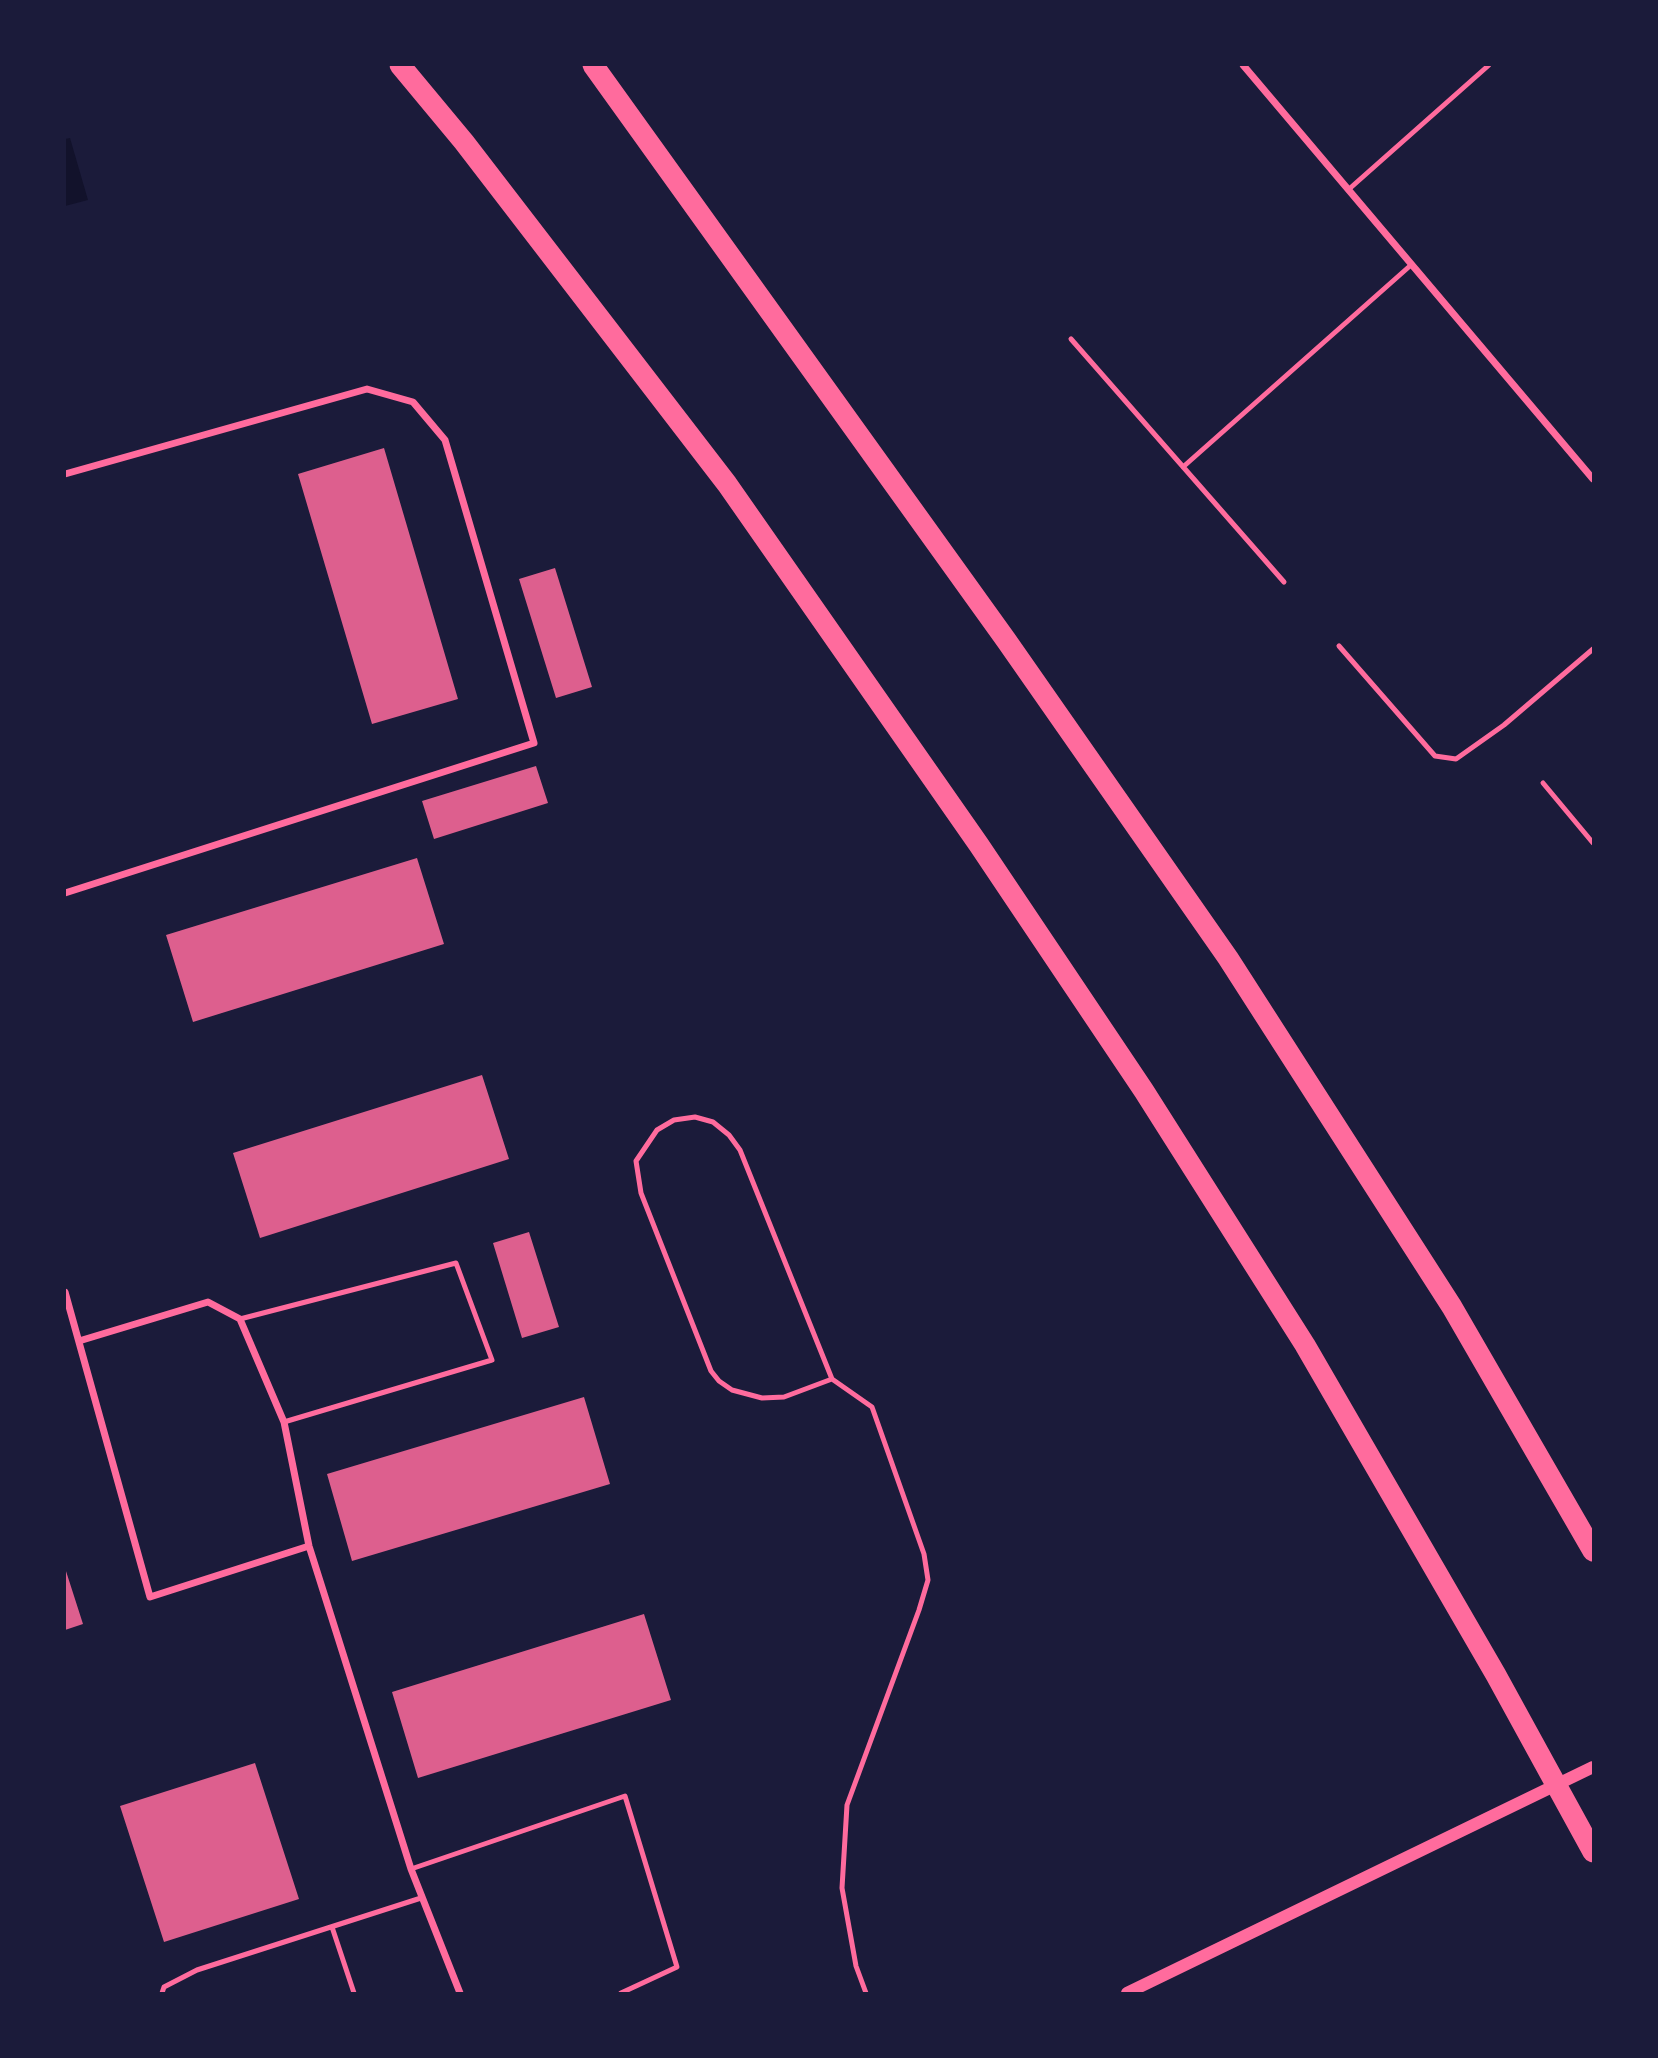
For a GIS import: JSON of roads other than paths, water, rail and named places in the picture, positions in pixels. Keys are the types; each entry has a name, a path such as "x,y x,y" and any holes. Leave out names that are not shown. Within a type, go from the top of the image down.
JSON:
{"highway":[{"path":"400,65 464,142 727,484 979,845 1144,1091 1305,1345 1496,1675 1593,1853"},
{"path":"593,65 1006,640 1228,958 1452,1307 1593,1551"}],"street":[{"path":"1243,65 1593,480"},
{"path":"65,474 368,389 413,402 444,440 534,743 65,893"},
{"path":"65,1292 150,1597 309,1546"},
{"path":"79,1341 208,1302 240,1319 284,1422 309,1546 411,1869 460,1993"},
{"path":"1127,1993 1593,1767"}],"lane":[{"path":"1348,190 1489,65"},
{"path":"1183,467 1412,265"},
{"path":"1071,339 1284,582"},
{"path":"1339,646 1435,756 1456,759 1504,725 1593,649"},
{"path":"1543,783 1593,843"},
{"path":"832,1379 784,1397 762,1398 732,1390 711,1371 640,1193 636,1161 657,1130 674,1120 695,1117 713,1122 730,1135 740,1150 832,1379 872,1407 924,1553 928,1580 847,1805 842,1888 856,1966 866,1993"},
{"path":"240,1319 456,1263 492,1360 284,1422"},
{"path":"411,1869 625,1796 677,1967 621,1993"},
{"path":"162,1993 164,1987 197,1970 421,1898"},
{"path":"332,1927 354,1993"}]}
